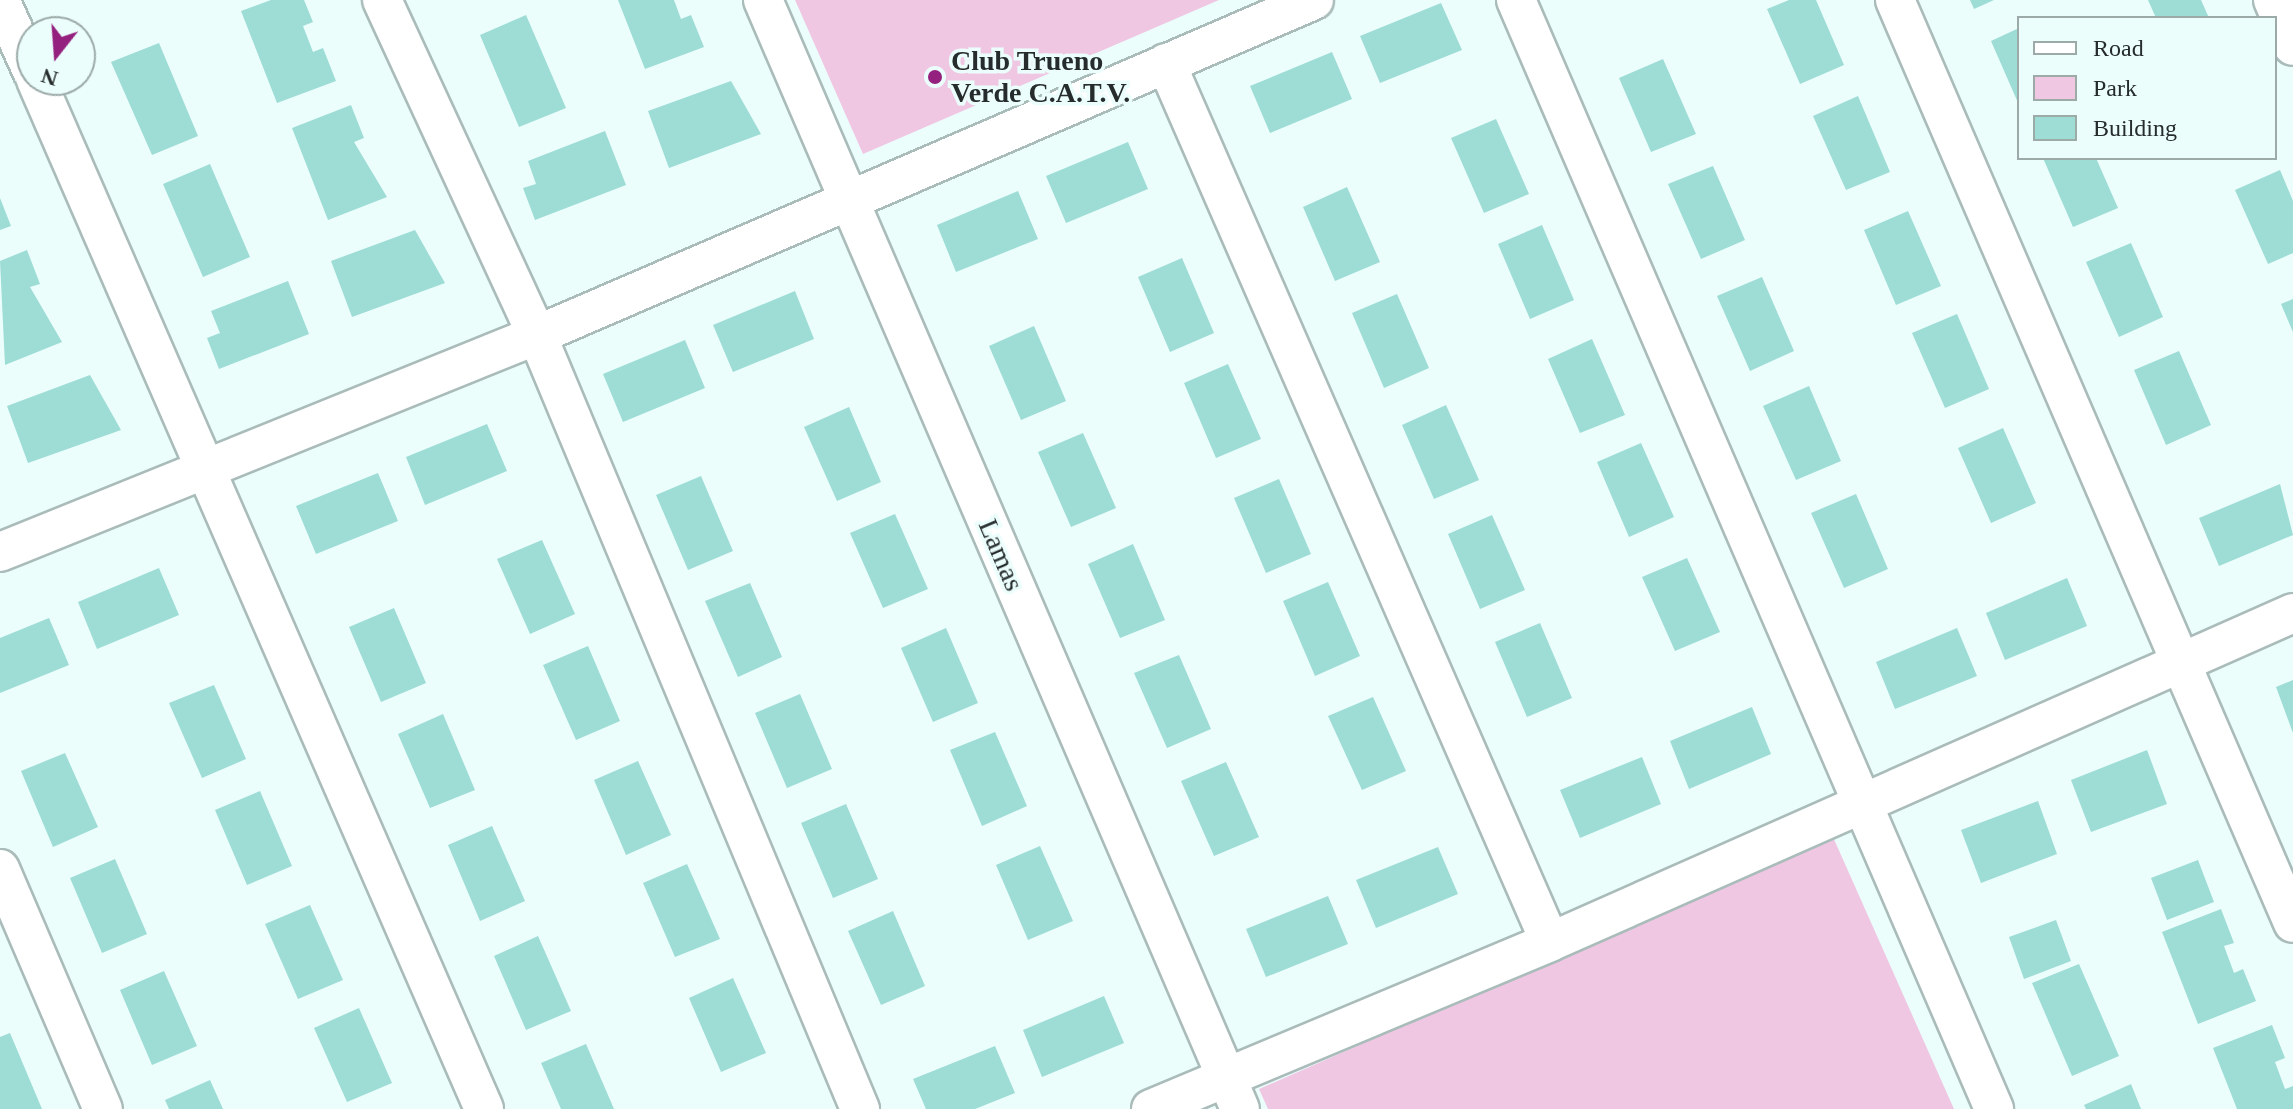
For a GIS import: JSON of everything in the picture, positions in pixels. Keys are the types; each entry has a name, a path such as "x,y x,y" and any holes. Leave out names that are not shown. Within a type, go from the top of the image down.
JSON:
{"street":[{"path":"0,0 16,36"},
{"path":"382,0 537,335 860,1109"},
{"name":"Lamas","path":"763,0 1233,1093"},
{"path":"0,552 537,335 848,198 1314,0"},
{"path":"1516,0 1994,1109"},
{"path":"1895,0 2184,663 2293,923"},
{"path":"2273,0 2293,46"},
{"path":"1166,63 1550,942"},
{"path":"43,96 209,467 484,1109"},
{"path":"1151,1109 1233,1093 1550,942 2293,613"},
{"path":"0,869 103,1109"}],"green space":[{"name":"Club Trueno Verde C.A.T.V.","path":"795,0 1219,0 863,154"},
{"path":"1833,837 1954,1109 1268,1109 1259,1089"}],"building":[{"path":"271,0 304,0 313,22 303,26 313,52 323,48 336,81 277,103 241,11"},
{"path":"618,0 674,0 681,19 691,15 704,47 645,69"},
{"path":"1789,0 1816,0 1844,65 1800,84 1767,9"},
{"path":"1970,0 1994,0 1974,9"},
{"path":"2148,0 2201,0 2208,16 2155,16"},
{"path":"1441,3 1462,50 1380,83 1360,36"},
{"path":"526,15 566,108 519,127 480,35"},
{"path":"2017,29 2017,100 1991,41"},
{"path":"159,43 198,136 152,155 111,62"},
{"path":"1332,52 1352,99 1270,133 1250,86"},
{"path":"1663,59 1696,134 1651,152 1619,78"},
{"path":"731,81 761,134 669,168 648,111"},
{"path":"1858,96 1890,172 1846,190 1813,116"},
{"path":"351,105 364,138 354,142 387,197 328,220 292,128"},
{"path":"1496,119 1529,194 1484,213 1451,138"},
{"path":"605,131 626,185 535,220 523,188 536,184 528,161"},
{"path":"1128,142 1148,189 1066,223 1046,176"},
{"path":"2044,160 2097,160 2118,208 2073,227"},
{"path":"210,164 250,257 203,277 163,184"},
{"path":"1713,166 1745,240 1701,259 1668,184"},
{"path":"2280,170 2293,201 2293,253 2268,264 2235,190"},
{"path":"1347,187 1380,262 1335,281 1303,207"},
{"path":"1018,191 1038,239 956,272 937,225"},
{"path":"0,198 11,226 0,230"},
{"path":"1908,211 1941,286 1896,305 1864,230"},
{"path":"1542,225 1574,300 1530,319 1498,244"},
{"path":"415,230 445,283 352,317 331,261"},
{"path":"2131,243 2163,317 2119,337 2086,262"},
{"path":"27,250 40,284 30,287 62,342 5,365 0,261"},
{"path":"1182,258 1214,333 1170,352 1138,277"},
{"path":"1762,277 1794,351 1750,371 1717,296"},
{"path":"288,281 309,334 219,369 207,338 220,333 211,311"},
{"path":"795,291 814,339 733,372 713,325"},
{"path":"1397,294 1429,368 1384,388 1352,313"},
{"path":"2293,299 2293,332 2281,304"},
{"path":"1957,314 1989,389 1945,408 1912,333"},
{"path":"1034,326 1066,401 1021,420 989,346"},
{"path":"1592,339 1625,415 1580,433 1548,359"},
{"path":"685,340 705,388 623,422 603,374"},
{"path":"2179,351 2211,425 2166,445 2134,370"},
{"path":"1228,364 1261,439 1216,458 1184,383"},
{"path":"90,375 121,430 28,463 7,406"},
{"path":"1809,386 1841,461 1796,480 1763,406"},
{"path":"1446,405 1479,480 1434,499 1402,425"},
{"path":"849,407 881,482 837,501 804,427"},
{"path":"487,424 507,471 425,505 406,457"},
{"path":"2003,428 2036,503 1991,523 1958,448"},
{"path":"1083,433 1116,508 1071,527 1038,452"},
{"path":"1641,443 1674,517 1629,537 1597,462"},
{"path":"378,473 398,521 316,554 296,506"},
{"path":"701,476 733,551 688,570 656,495"},
{"path":"1279,479 1311,554 1266,573 1234,498"},
{"path":"2280,484 2293,535 2219,566 2199,518"},
{"path":"1856,494 1888,569 1844,588 1811,513"},
{"path":"895,514 928,589 883,608 850,533"},
{"path":"1492,515 1525,590 1480,609 1448,534"},
{"path":"542,540 575,614 530,634 497,559"},
{"path":"1133,544 1165,620 1120,638 1088,564"},
{"path":"1687,558 1720,632 1675,651 1642,577"},
{"path":"159,568 179,615 97,649 78,602"},
{"path":"2067,578 2087,626 2005,660 1986,613"},
{"path":"1328,582 1360,656 1315,676 1283,601"},
{"path":"750,583 782,657 738,677 705,601"},
{"path":"394,608 426,683 381,702 349,627"},
{"path":"49,618 69,665 0,693 0,638"},
{"path":"1540,623 1572,698 1527,717 1495,642"},
{"path":"946,628 978,703 933,722 901,648"},
{"path":"1957,628 1977,676 1895,709 1876,662"},
{"path":"588,646 620,721 576,740 543,665"},
{"path":"1179,655 1211,729 1167,748 1134,673"},
{"path":"2293,680 2293,733 2276,687"},
{"path":"214,685 246,759 202,778 169,703"},
{"path":"800,694 832,769 787,788 755,713"},
{"path":"1373,697 1406,771 1362,790 1328,716"},
{"path":"1752,707 1771,754 1689,789 1670,741"},
{"path":"443,714 475,790 430,808 398,734"},
{"path":"995,732 1027,806 982,826 950,750"},
{"path":"2147,750 2167,804 2091,832 2071,780"},
{"path":"65,753 98,827 53,847 21,771"},
{"path":"1642,757 1661,804 1580,838 1560,790"},
{"path":"638,761 671,835 626,855 594,780"},
{"path":"1226,762 1259,837 1214,856 1181,781"},
{"path":"260,791 292,866 247,885 215,810"},
{"path":"2038,801 2057,854 1981,883 1961,830"},
{"path":"846,804 878,879 833,898 801,823"},
{"path":"492,826 525,901 480,921 448,845"},
{"path":"1040,846 1073,921 1028,940 996,865"},
{"path":"1438,847 1458,894 1376,928 1356,880"},
{"path":"115,859 147,934 102,953 70,878"},
{"path":"2198,860 2214,902 2167,920 2151,878"},
{"path":"687,864 720,939 675,957 643,883"},
{"path":"1328,896 1348,944 1266,977 1246,929"},
{"path":"310,905 343,980 298,999 265,924"},
{"path":"2221,909 2234,943 2224,946 2234,973 2243,969 2256,1001 2198,1024 2162,932"},
{"path":"893,911 925,986 881,1005 848,931"},
{"path":"2056,920 2071,961 2024,979 2009,937"},
{"path":"538,936 571,1011 526,1030 494,956"},
{"path":"2079,964 2119,1056 2072,1076 2032,983"},
{"path":"164,971 197,1046 152,1065 120,990"},
{"path":"733,978 766,1053 721,1072 689,998"},
{"path":"1104,996 1124,1043 1042,1077 1023,1030"},
{"path":"359,1008 392,1083 347,1102 314,1028"},
{"path":"2272,1025 2285,1058 2275,1062 2285,1089 2293,1086 2293,1109 2237,1109 2213,1048"},
{"path":"10,1033 42,1109 0,1109 0,1037"},
{"path":"586,1044 614,1109 561,1109 541,1063"},
{"path":"995,1046 1015,1093 975,1109 926,1109 913,1079"},
{"path":"210,1080 223,1109 169,1109 165,1100"},
{"path":"2131,1084 2141,1109 2086,1109 2084,1105"}],"place":[{"name":"Club Trueno Verde C.A.T.V.","path":"935,77"}]}
